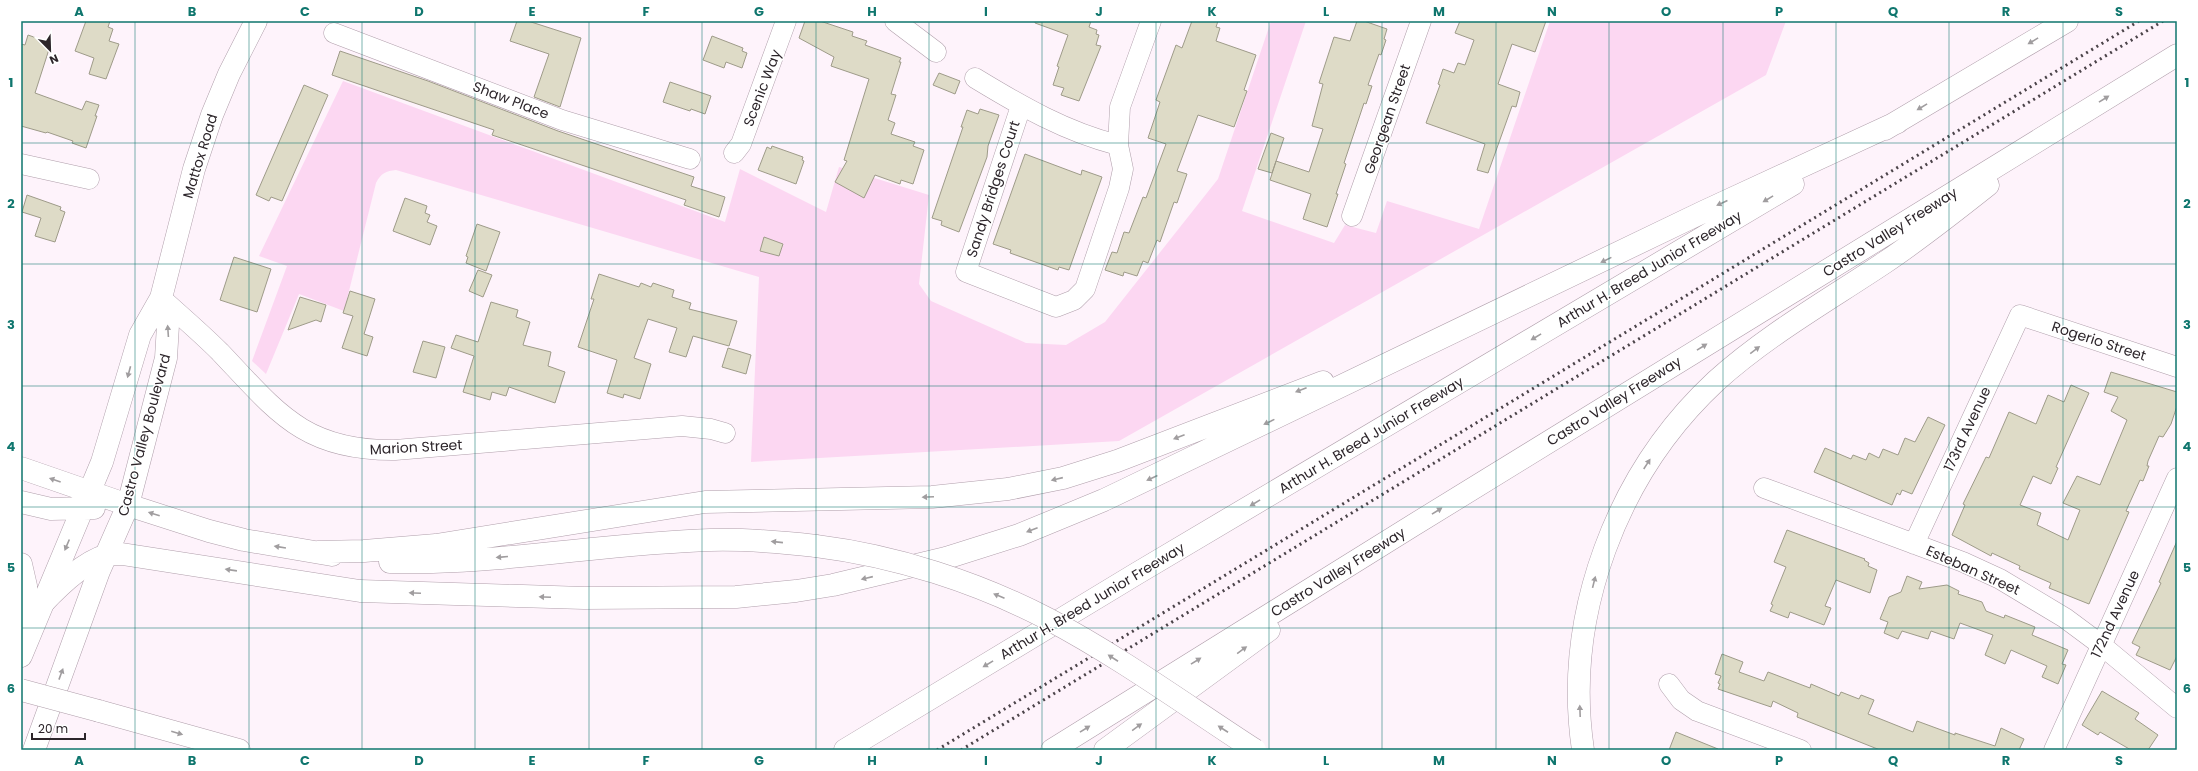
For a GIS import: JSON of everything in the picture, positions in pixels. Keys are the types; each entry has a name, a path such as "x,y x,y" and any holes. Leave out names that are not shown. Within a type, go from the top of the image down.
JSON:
{"main road":[{"name":"Mattox Road","path":"161,298 194,169 206,133 229,74 256,21"},
{"path":"42,604 73,576 106,555 130,555 360,591 584,598 736,597 796,592 851,582 946,558 1000,541 1104,500 1703,212 1898,122 2067,21"},
{"name":"Castro Valley Freeway","path":"1052,750 1412,526 2177,55"},
{"path":"1583,750 1579,708 1580,669 1584,630 1596,574 1624,504 1643,470 1665,438 1707,391 1745,358 1917,240 2071,120"},
{"name":"Arthur H. Breed Junior Freeway","path":"845,750 1136,574 1898,122"},
{"path":"24,648 86,500 113,429 140,335 161,298"},
{"name":"Castro Valley Boulevard","path":"34,750 106,555 128,505 166,358 168,325 161,298"},
{"path":"318,552 364,551 436,545 646,510 705,502 932,497 1027,485 1063,478 1117,461 1395,354 1506,308"},
{"path":"21,468 86,500"},
{"path":"21,502 47,508 86,500 128,505 223,534 279,547 383,562 422,562 652,544 731,540 816,546 872,556 959,580 1012,602 1081,638 1255,750"},
{"path":"1105,750 1412,526"},
{"path":"283,578 408,577 499,572 612,560 652,544"},
{"path":"21,564 26,586 24,648"},
{"path":"21,690 240,750"}],"street":[{"name":"Scenic Way","path":"734,153 740,144 786,21"},
{"path":"895,21 936,52"},
{"path":"975,78 1049,121 1094,139 1118,145 1120,107 1151,21"},
{"name":"Georgean Street","path":"1352,216 1421,21"},
{"name":"Shaw Place","path":"334,33 562,120 690,159"},
{"name":"Sandy Bridges Court","path":"1021,106 966,272 1056,307 1074,300 1085,289 1119,188 1123,169 1118,145"},
{"path":"21,164 89,179"},
{"name":"Marion Street","path":"161,298 209,341 277,412 307,432 343,446 366,450 395,450 682,426 711,429 725,433"},
{"name":"Rogerio Street","path":"2020,315 2177,367"},
{"name":"173rd Avenue","path":"1914,544 2020,315"},
{"name":"172nd Avenue","path":"2054,750 2100,644 2177,478"},
{"name":"Esteban Street","path":"1764,488 2000,578 2034,598 2100,644 2177,708"},
{"path":"1669,684 1681,700 1697,711 1801,750"}],"shaded area":[{"path":"1271,21 1306,21 1242,211 1334,243 1345,225 1376,233 1387,201 1479,229 1550,21 1786,21 1766,75 1119,441 751,462 759,277 396,170 384,173 376,183 344,311 299,294 266,374 252,361 287,266 259,256 343,81 725,222 740,169 826,212 839,167 929,195 919,284 931,301 1026,343 1066,345 1105,322 1218,179"}],"building":[{"path":"86,21 110,21 108,27 113,29 109,41 119,44 106,79 89,74 94,58 75,51"},
{"path":"517,21 528,21 581,38 560,107 534,97 549,54 510,41"},
{"path":"805,21 820,21 853,32 852,36 867,41 865,45 901,58 891,94 896,95 888,120 895,123 891,134 915,142 913,146 924,150 913,184 901,180 900,184 875,175 864,198 835,182 847,161 844,160 869,79 831,66 834,57 799,38"},
{"path":"1035,21 1091,21 1089,27 1097,30 1096,34 1099,35 1096,45 1101,46 1079,101 1061,95 1064,88 1053,85 1059,67 1057,66 1068,35 1035,23"},
{"path":"1192,21 1218,21 1216,27 1220,28 1216,41 1256,55 1244,90 1247,91 1234,127 1198,115 1177,171 1187,174 1177,203 1174,202 1160,242 1157,240 1148,263 1143,261 1137,276 1124,272 1123,276 1105,270 1112,252 1117,253 1124,232 1129,233 1143,197 1146,198 1166,144 1148,138 1160,102 1156,100 1176,45 1182,48"},
{"path":"1357,21 1364,21 1387,29 1384,39 1386,40 1381,55 1379,54 1368,85 1372,86 1366,104 1364,103 1344,163 1346,164 1327,227 1303,219 1311,194 1270,180 1276,161 1309,172 1323,129 1312,126 1323,84 1319,83 1334,37 1350,41"},
{"path":"1460,21 1546,21 1535,52 1512,44 1498,84 1520,92 1516,107 1512,106 1488,173 1477,170 1485,144 1426,123 1440,85 1438,84 1443,69 1454,73 1458,63 1465,65 1474,40 1455,33"},
{"path":"28,35 51,43 35,93 82,110 86,101 99,105 95,116 97,116 86,148 72,143 73,141 47,132 21,126 21,44 25,45"},
{"path":"712,36 743,48 742,51 747,53 742,68 726,62 724,68 703,60"},
{"path":"340,51 428,81 558,131 694,177 691,186 725,197 719,217 684,205 686,200 492,135 494,130 332,75"},
{"path":"939,73 960,81 955,94 933,85"},
{"path":"670,82 711,96 705,114 691,109 690,111 663,102"},
{"path":"304,85 328,95 282,201 271,197 269,201 256,195"},
{"path":"980,109 999,115 988,146 987,157 959,232 941,225 942,221 932,218 963,127 961,127 967,110 978,114"},
{"path":"1271,133 1284,138 1272,173 1258,169"},
{"path":"772,146 803,157 802,160 804,161 796,184 758,170 767,147 771,149"},
{"path":"1025,154 1081,175 1082,170 1102,177 1069,270 1059,267 1058,270 1010,253 1011,250 993,244"},
{"path":"27,195 61,207 60,210 65,212 55,242 35,236 41,218 22,212"},
{"path":"405,198 427,206 425,213 430,215 427,222 437,226 430,245 393,231"},
{"path":"477,224 500,232 486,271 466,263 468,257 466,256"},
{"path":"764,237 783,244 779,256 760,251"},
{"path":"234,257 271,269 257,312 220,300"},
{"path":"478,270 492,275 483,297 469,291"},
{"path":"599,274 639,287 641,283 651,287 653,283 674,290 672,297 691,303 689,309 737,321 729,346 693,336 686,357 669,352 677,328 648,319 634,358 651,364 640,399 624,394 623,398 607,393 617,360 578,347 594,299 591,299"},
{"path":"350,291 375,299 364,334 373,337 367,356 342,348 353,316 343,313"},
{"path":"300,297 326,305 321,322 316,320 288,330"},
{"path":"491,302 518,310 516,317 530,322 523,345 551,352 548,366 565,372 555,403 509,387 506,396 492,392 490,400 463,392 474,356 451,348 456,335 478,342"},
{"path":"423,341 445,347 436,378 413,372"},
{"path":"728,348 751,355 746,374 722,367"},
{"path":"2111,372 2177,392 2177,406 2171,424 2163,437 2159,436 2148,461 2147,466 2149,466 2143,481 2140,480 2126,511 2129,512 2089,604 2049,588 2051,583 2019,569 2020,566 1992,553 1991,556 1952,535 1965,505 1963,504 1986,457 1989,458 2009,412 2036,424 2048,395 2064,402 2071,385 2089,393 2056,467 2058,468 2051,484 2033,476 2020,505 2041,513 2037,525 2068,540 2080,510 2063,503 2077,476 2100,485 2127,420 2111,411 2118,397 2104,392"},
{"path":"1928,417 1945,425 1912,494 1902,490 1900,495 1897,493 1892,505 1814,472 1825,448 1851,459 1853,455 1866,460 1869,453 1879,458 1883,449 1898,455 1905,438 1915,442"},
{"path":"1787,530 1865,559 1864,560 1869,563 1868,566 1877,570 1870,593 1836,580 1825,606 1831,608 1824,625 1790,612 1788,618 1770,611 1773,605 1771,604 1786,567 1774,562"},
{"path":"2177,541 2177,656 2170,670 2136,655 2140,647 2132,643 2161,583 2159,582"},
{"path":"1907,576 1922,582 1919,589 1947,585 1959,591 1958,594 1982,602 1986,611 2004,618 2005,615 2035,627 2032,635 2068,650 2062,664 2066,665 2058,684 2042,677 2047,666 2011,650 2005,664 1985,655 1993,635 1960,623 1954,639 1931,631 1928,639 1902,631 1898,639 1884,633 1888,622 1880,619 1889,597 1901,592"},
{"path":"1722,654 1743,662 1739,672 1764,681 1768,672 1810,688 1811,684 1839,696 1841,692 1859,699 1861,695 1874,700 1868,714 1913,732 1917,721 1955,735 1955,733 1995,746 2001,728 2024,739 2019,750 1880,750 1797,717 1798,713 1773,701 1771,707 1718,689 1720,684 1718,683 1721,676 1715,674"},
{"path":"2102,691 2139,713 2135,719 2158,735 2148,750 2131,750 2100,732 2098,735 2082,725"},
{"path":"1676,732 1718,749 1718,750 1669,750"}],"railway":[{"path":"937,750 2139,21"},
{"path":"961,750 2163,21"}]}
